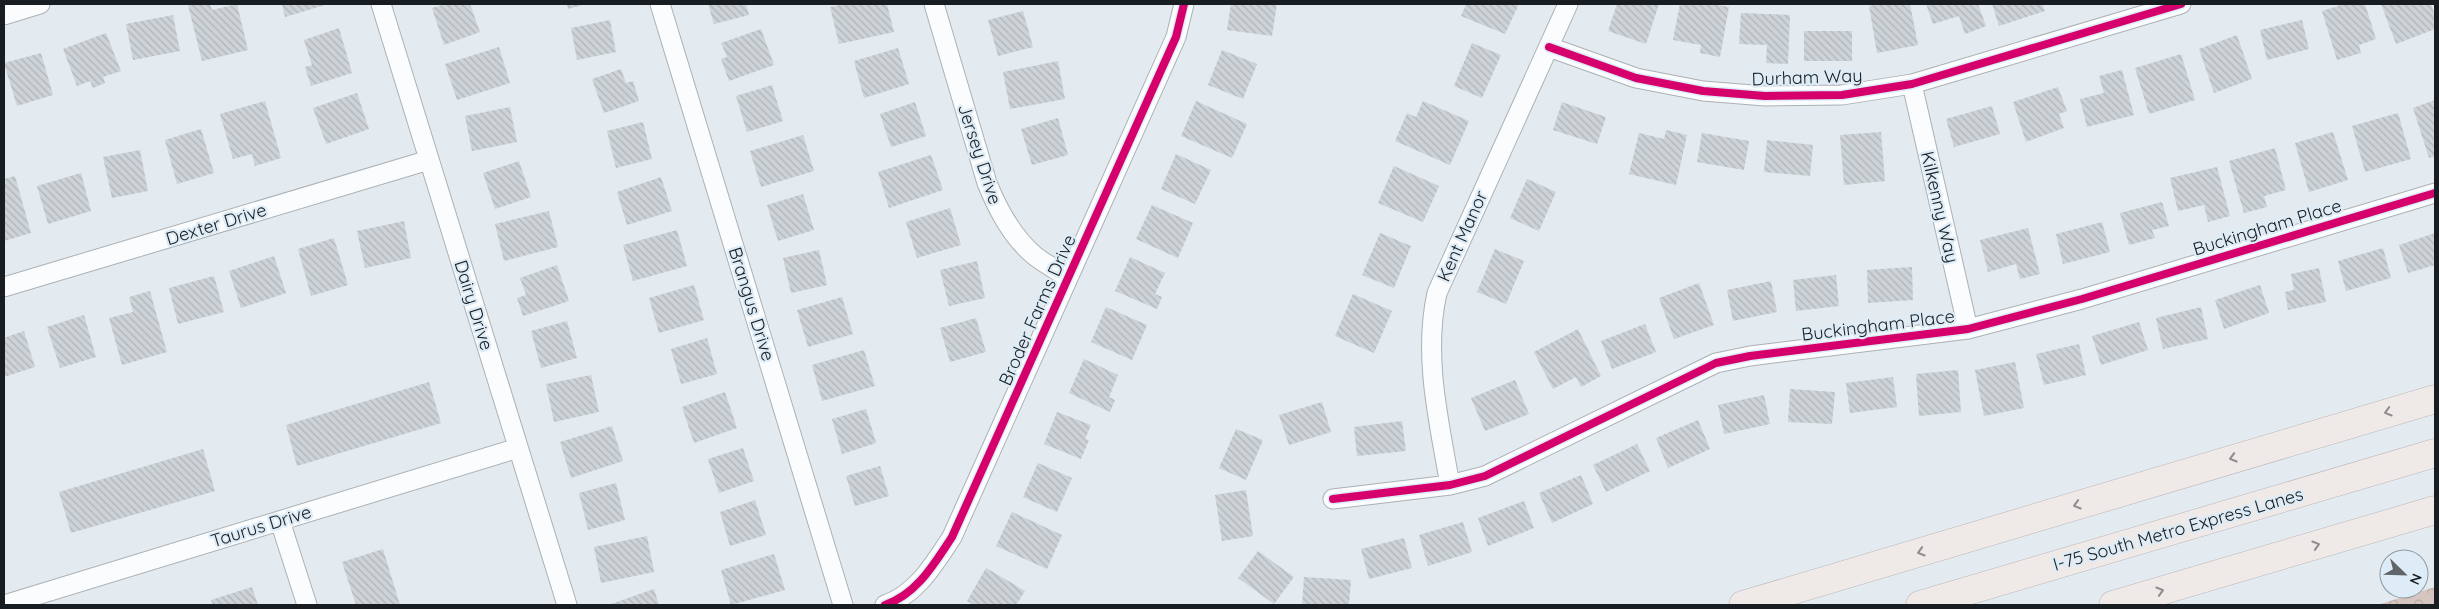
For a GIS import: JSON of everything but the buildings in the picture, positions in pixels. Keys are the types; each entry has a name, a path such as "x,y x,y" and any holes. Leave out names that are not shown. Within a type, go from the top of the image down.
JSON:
{"highway":[{"path":"1743,605 2435,399"},
{"name":"I-75 South Metro Express Lanes","path":"1920,605 2435,453"},
{"path":"2113,605 2435,510"}],"street":[{"path":"4,14 40,4"},
{"name":"Dairy Drive","path":"381,4 567,605"},
{"name":"Brangus Drive","path":"660,4 843,605"},
{"name":"Jersey Drive","path":"934,4 987,183 998,209 1016,235 1034,255 1068,277"},
{"name":"Broder Farms Drive","path":"885,605 894,602 924,579 952,537 1176,37 1184,4"},
{"name":"Kent Manor","path":"1450,485 1431,348 1432,317 1437,293 1568,4"},
{"name":"Durham Way","path":"1549,48 1636,78 1704,91 1765,96 1842,95 1912,84 2181,4"},
{"name":"Kilkenny Way","path":"1912,84 1968,329"},
{"name":"Dexter Drive","path":"4,287 429,160"},
{"name":"Buckingham Place","path":"1333,499 1450,485 1484,476 1716,363 1750,356 1968,329 2082,300 2435,193"},
{"name":"Taurus Drive","path":"4,605 45,599 280,521 518,448"},
{"path":"280,521 307,605"}],"green space":[{"path":"2435,587 2435,605 2377,605 2396,599 2429,599 2429,589"}],"cycle path":[{"path":"885,605 906,594 916,586 952,537 1176,37 1184,4"},
{"path":"1549,47 1636,78 1703,91 1765,96 1842,95 1912,84 2181,4"},
{"path":"1333,499 1450,485 1485,476 1716,363 1750,356 1968,329 2082,299 2435,193"}]}
